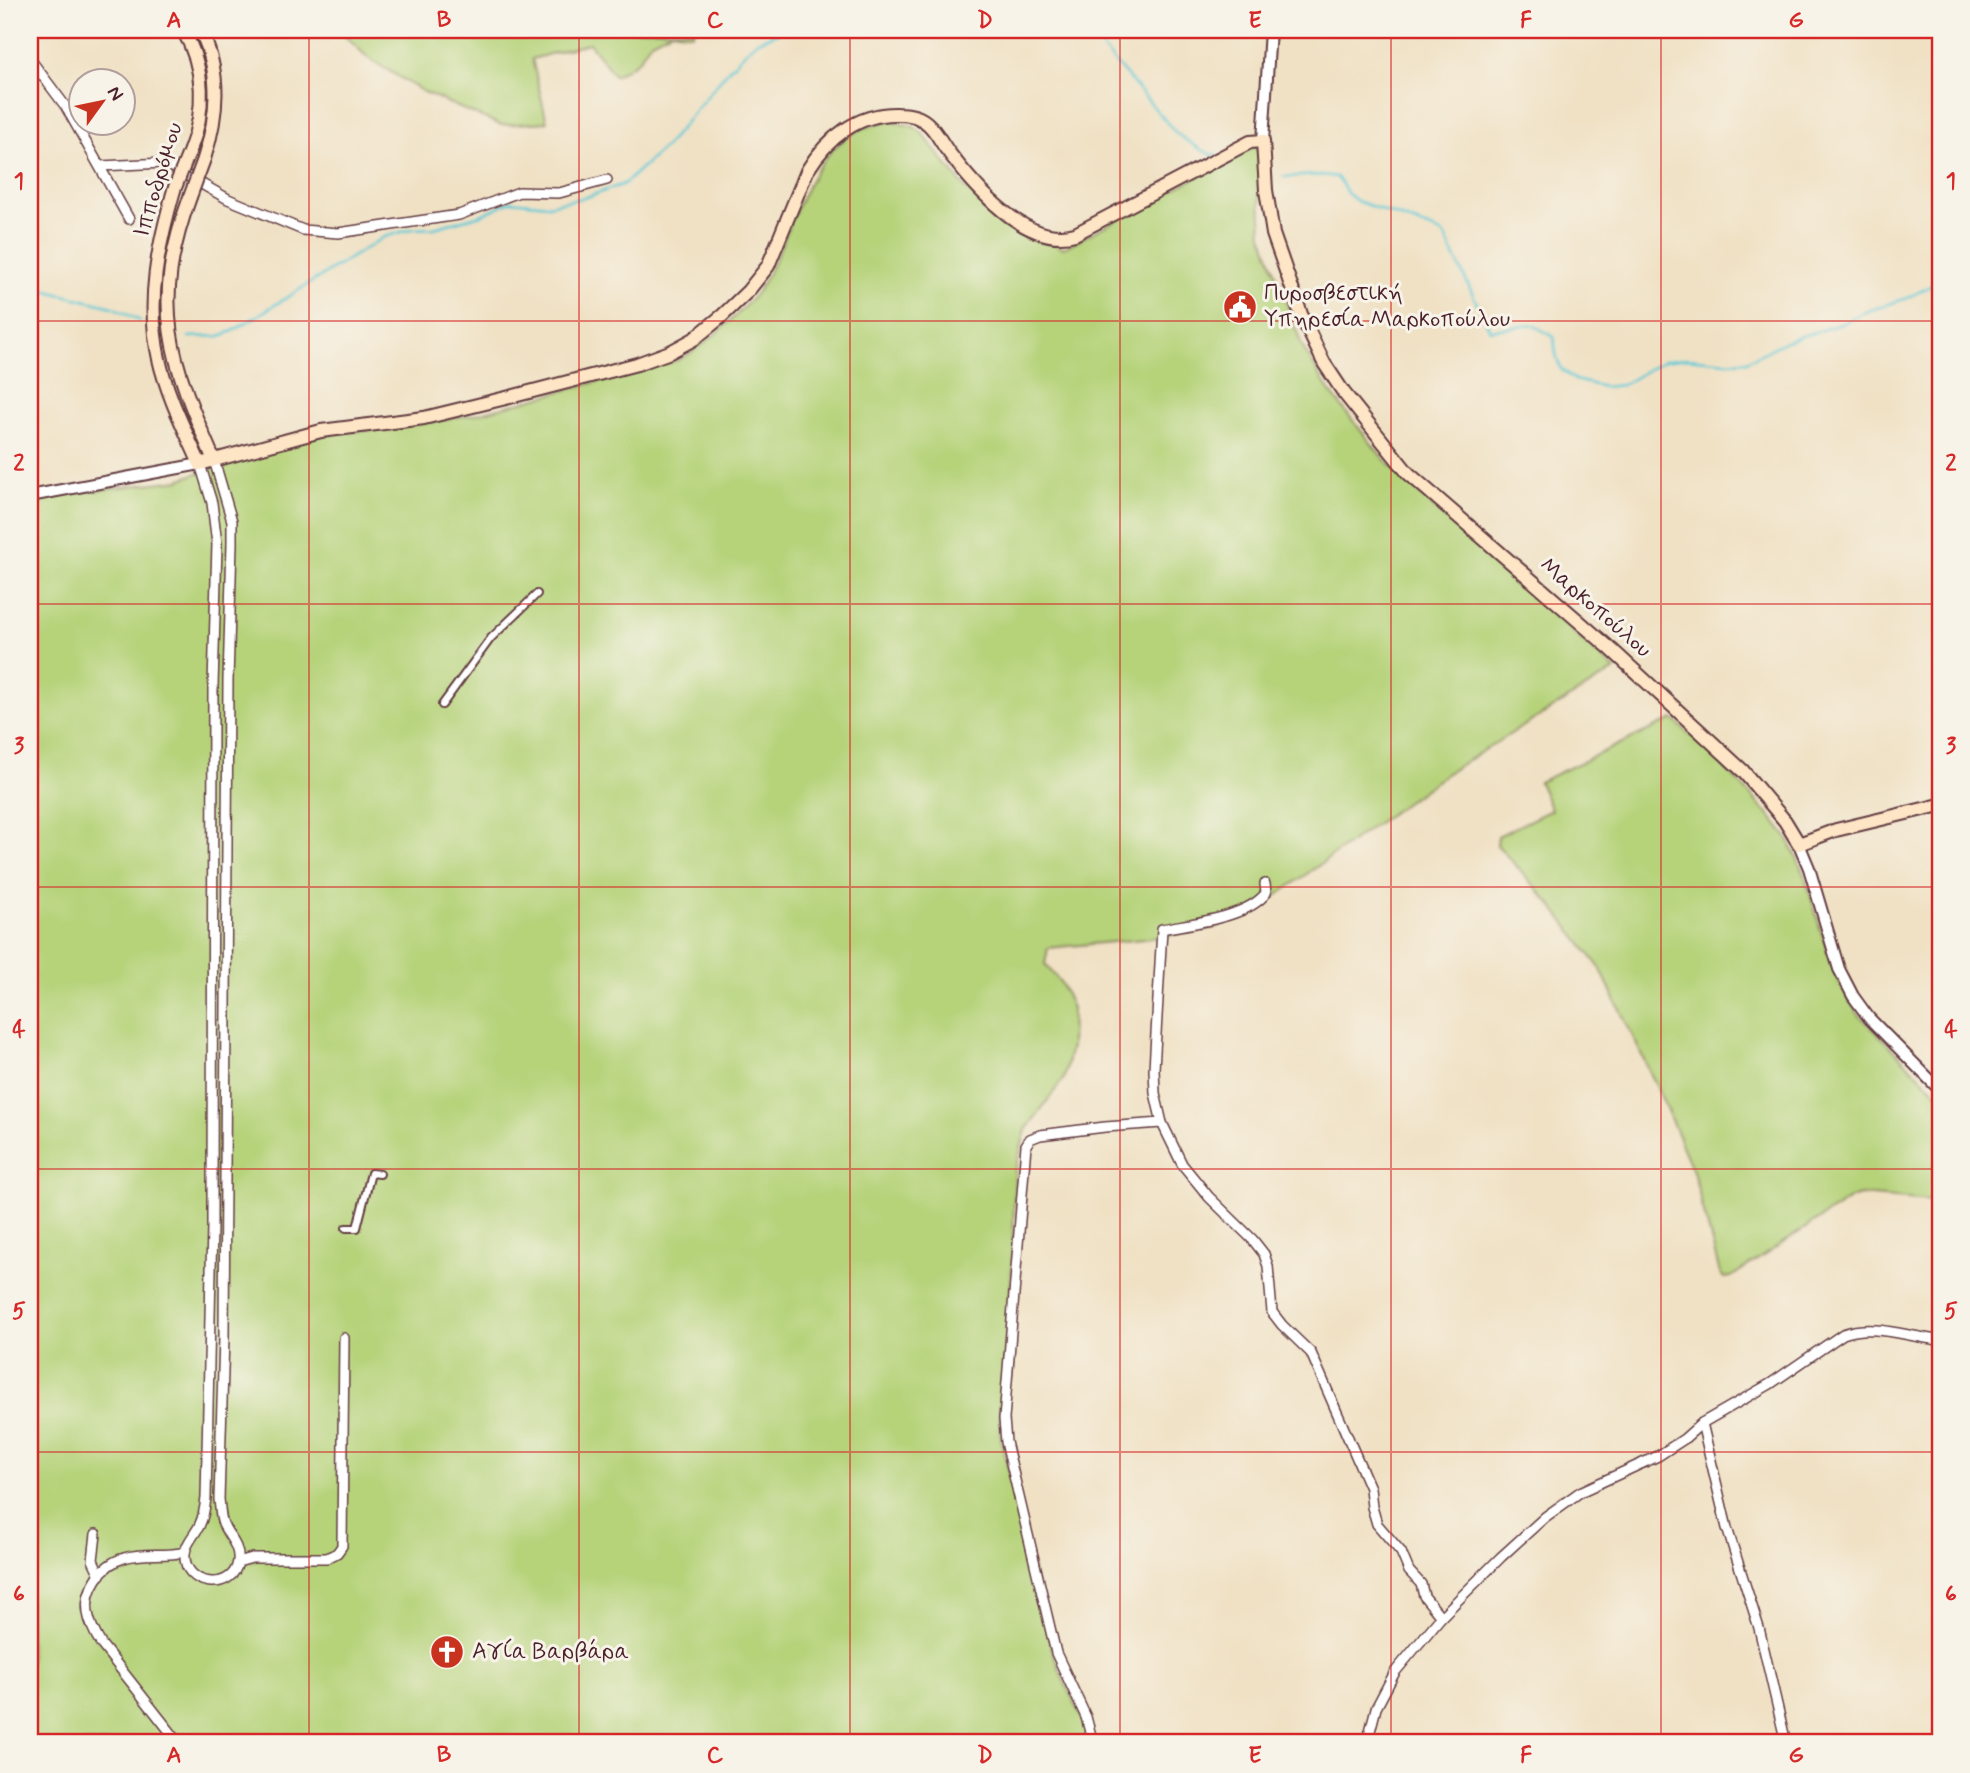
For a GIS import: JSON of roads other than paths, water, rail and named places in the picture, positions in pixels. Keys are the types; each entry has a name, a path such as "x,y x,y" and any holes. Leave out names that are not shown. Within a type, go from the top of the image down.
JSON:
{"main road":[{"name":"Ιπποδρόμου","path":"183,30 196,57 201,90 200,119 174,190 157,258 153,290 154,324 159,361 165,380 200,464"},
{"name":"Ιπποδρόμου","path":"200,30 214,66 215,120 173,250 168,291 169,332 180,376 214,460"},
{"path":"200,464 321,431 436,415 625,367 670,352 694,339 748,291 768,265 814,160 830,141 865,118 890,114 918,117 929,124 970,177 1008,216 1042,234 1064,237 1142,200 1250,142 1263,141"},
{"name":"Μαρκοπούλου","path":"1263,141 1266,190 1273,234 1302,317 1324,363 1344,393 1408,472 1612,650 1743,771 1785,821 1799,844"},
{"path":"1799,844 1836,830 1940,804"}],"street":[{"path":"1263,141 1270,30"},
{"path":"30,59 66,107 129,219"},
{"path":"100,166 165,163 228,199 303,230 338,233 459,215 519,192 559,193 607,180"},
{"path":"30,496 200,464 212,503 218,544 213,686 212,1226 206,1498 201,1523 185,1552 186,1564 200,1581 220,1581 234,1571 238,1562 237,1548 222,1522 219,1499 224,1338 228,680 232,521 214,460"},
{"path":"442,705 491,638 537,594"},
{"path":"214,763 229,763"},
{"name":"Μαρκοπούλου","path":"1799,844 1809,868 1839,969 1853,996 1869,1018 1940,1090"},
{"path":"1265,884 1266,893 1262,898 1246,906 1208,921 1162,929 1154,1069 1155,1093 1162,1123 1182,1164 1209,1197 1264,1254 1268,1266 1272,1312 1311,1353 1370,1488 1371,1507 1377,1524 1401,1552 1409,1571 1421,1584 1424,1597 1441,1617"},
{"path":"1093,1743 1086,1717 1056,1653 1006,1443 1004,1419 1026,1145 1030,1139 1040,1135 1162,1123"},
{"path":"346,1228 357,1228 371,1173 380,1174"},
{"path":"1367,1743 1376,1708 1395,1672 1441,1617 1545,1517 1580,1492 1658,1456 1702,1423 1770,1384 1843,1334 1856,1330 1881,1330 1940,1340"},
{"path":"238,1562 252,1559 327,1558 337,1553 342,1546 344,1338"},
{"path":"1702,1423 1727,1528 1759,1628 1786,1743"},
{"path":"96,1534 93,1560 100,1575"},
{"path":"179,1743 92,1629 87,1602 93,1584 115,1562 126,1557 185,1552"}],"waterway":[{"path":"189,337 220,336 233,331 384,237 412,229 434,228 481,215 511,201 548,205 587,197 624,184 667,145 754,43 783,30"},
{"path":"1087,30 1177,134 1200,149 1212,155 1216,154"},
{"path":"1283,177 1337,177 1348,194 1357,201 1444,235 1490,330 1533,325 1554,337 1561,369 1575,380 1604,387 1622,385 1663,361 1687,358 1747,361 1786,341 1844,323 1862,313 1907,298 1940,281"},
{"path":"30,287 113,307 140,321"}],"place":[{"name":"Πυροσβεστική Υπηρεσία Μαρκοπούλου","path":"1240,307"},
{"name":"Αγία Βαρβάρα","path":"447,1652"}]}
